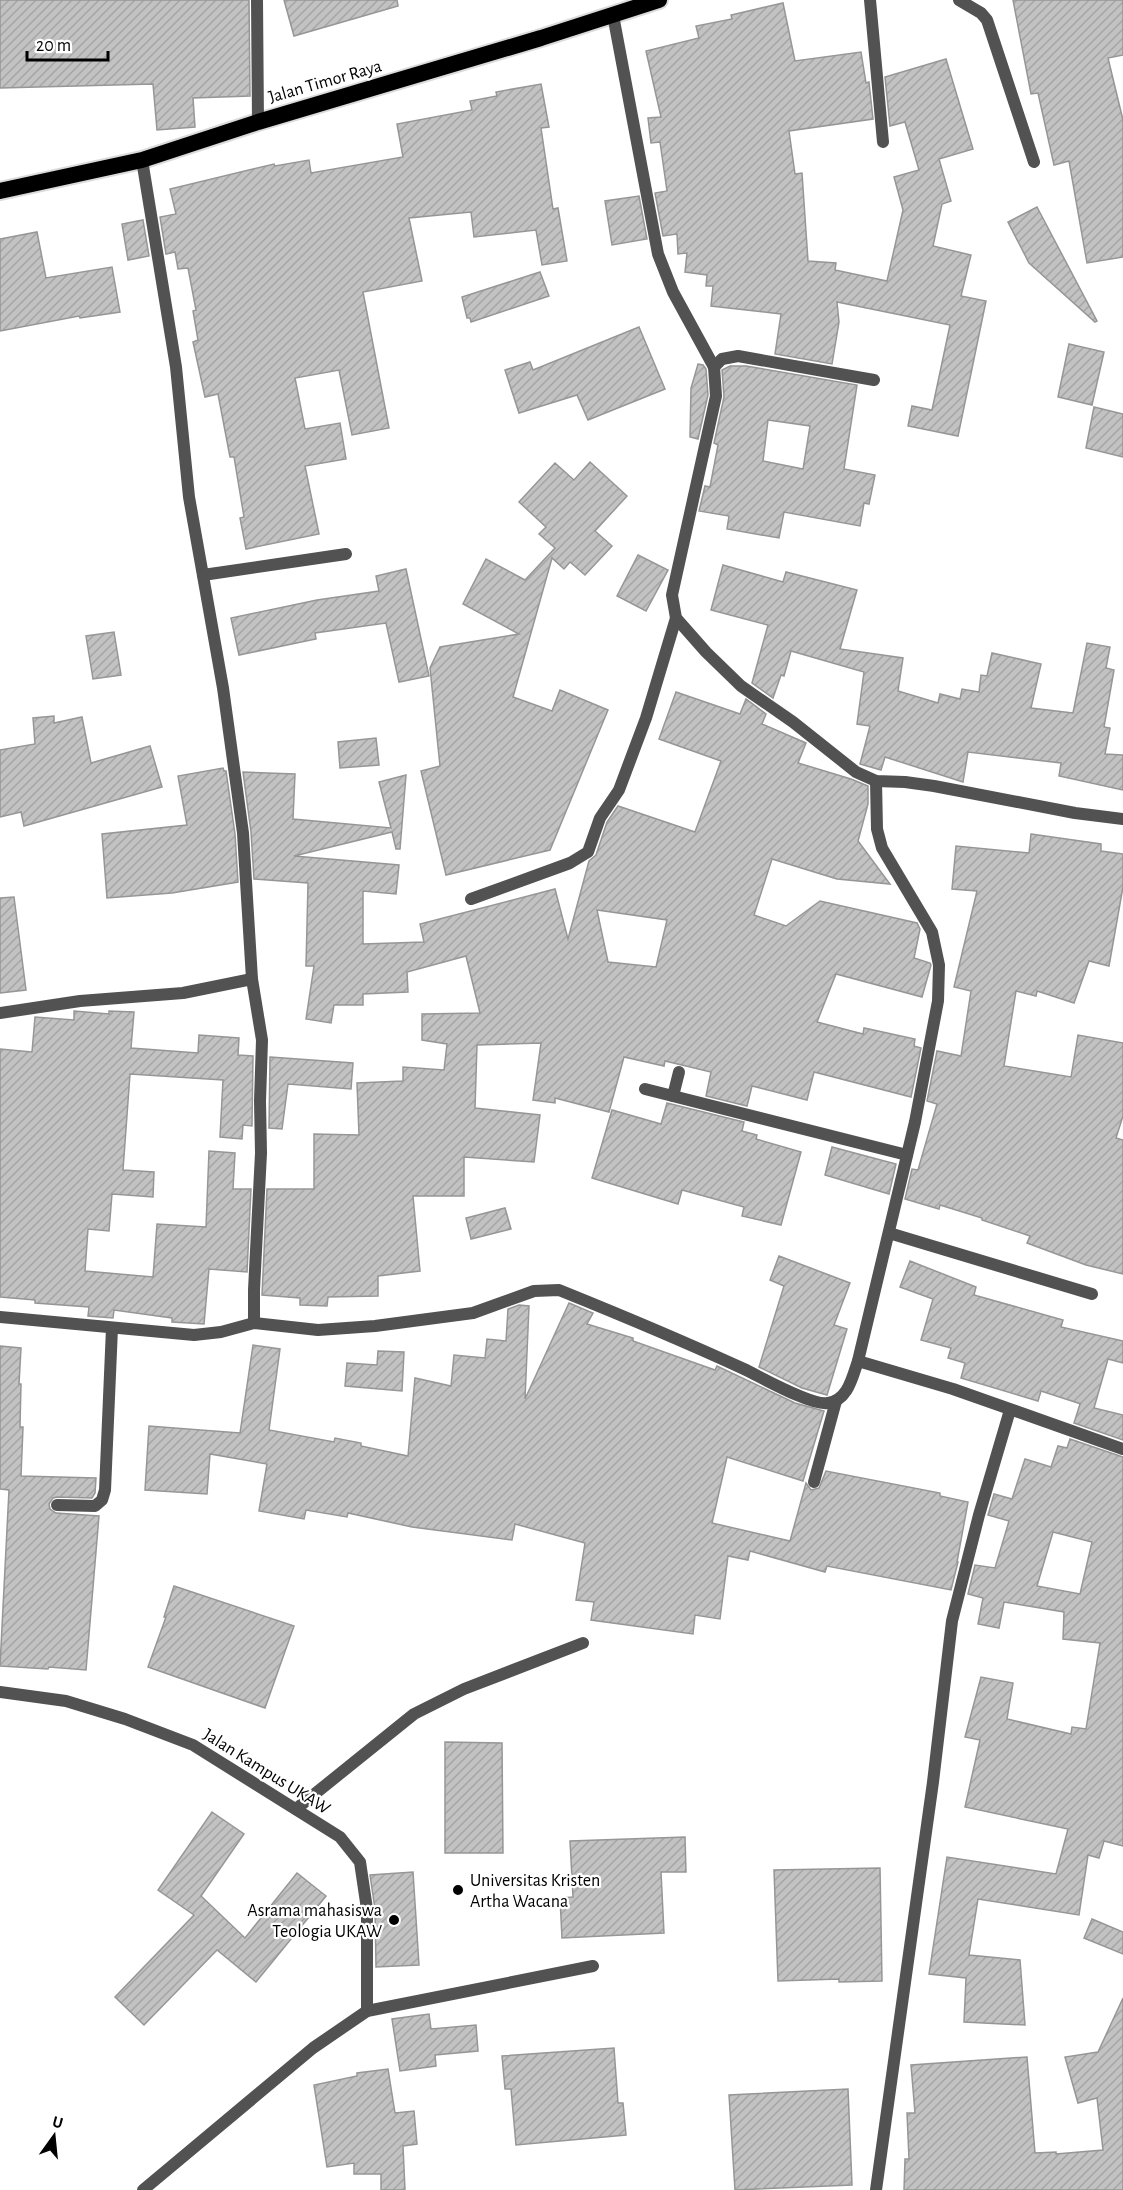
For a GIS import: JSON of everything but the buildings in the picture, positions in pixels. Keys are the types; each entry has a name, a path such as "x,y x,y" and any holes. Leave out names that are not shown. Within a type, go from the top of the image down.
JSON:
{"highway":[{"name":"Jalan Timor Raya","path":"0,191 142,160 258,122 659,0"}],"street":[{"path":"257,0 258,122"},
{"path":"870,0 883,142"},
{"path":"959,0 981,13 987,20 1034,162"},
{"path":"471,899 570,863 588,852 600,818 618,790 646,718 676,618 672,595 716,396 714,367 673,292 658,254 613,15"},
{"path":"142,160 176,367 189,497 223,688 243,833 252,979 262,1040 261,1154 254,1323"},
{"path":"714,367 722,359 738,356 874,380"},
{"path":"204,575 346,554"},
{"path":"676,618 705,652 741,686 793,722 856,772 876,782 905,782 934,786 1075,813 1123,819"},
{"path":"814,1482 836,1401 850,1384 858,1361 890,1233 938,1001 939,965 932,932 882,848 877,830 876,782"},
{"path":"0,1013 80,1001 183,993 252,979"},
{"path":"673,1096 680,1072"},
{"path":"645,1089 907,1155"},
{"path":"890,1233 1092,1294"},
{"path":"0,1317 194,1335 221,1332 254,1323 318,1330 375,1326 473,1313 534,1291 559,1290 743,1368 812,1401 825,1404 836,1401"},
{"path":"57,1505 95,1506 102,1500 105,1490 112,1328"},
{"path":"858,1361 953,1389 1123,1449"},
{"path":"876,2190 933,1782 952,1621 979,1515 1010,1410"},
{"path":"296,1809 414,1714 464,1689 583,1643"},
{"name":"Jalan Kampus UKAW","path":"0,1692 66,1701 125,1719 193,1746 340,1837 360,1862 367,1909 367,2011"},
{"path":"143,2190 313,2048 367,2011 594,1966"}],"place":[{"name":"Universitas Kristen Artha Wacana","path":"458,1890"},
{"name":"Asrama mahasiswa Teologia UKAW","path":"394,1920"}]}
